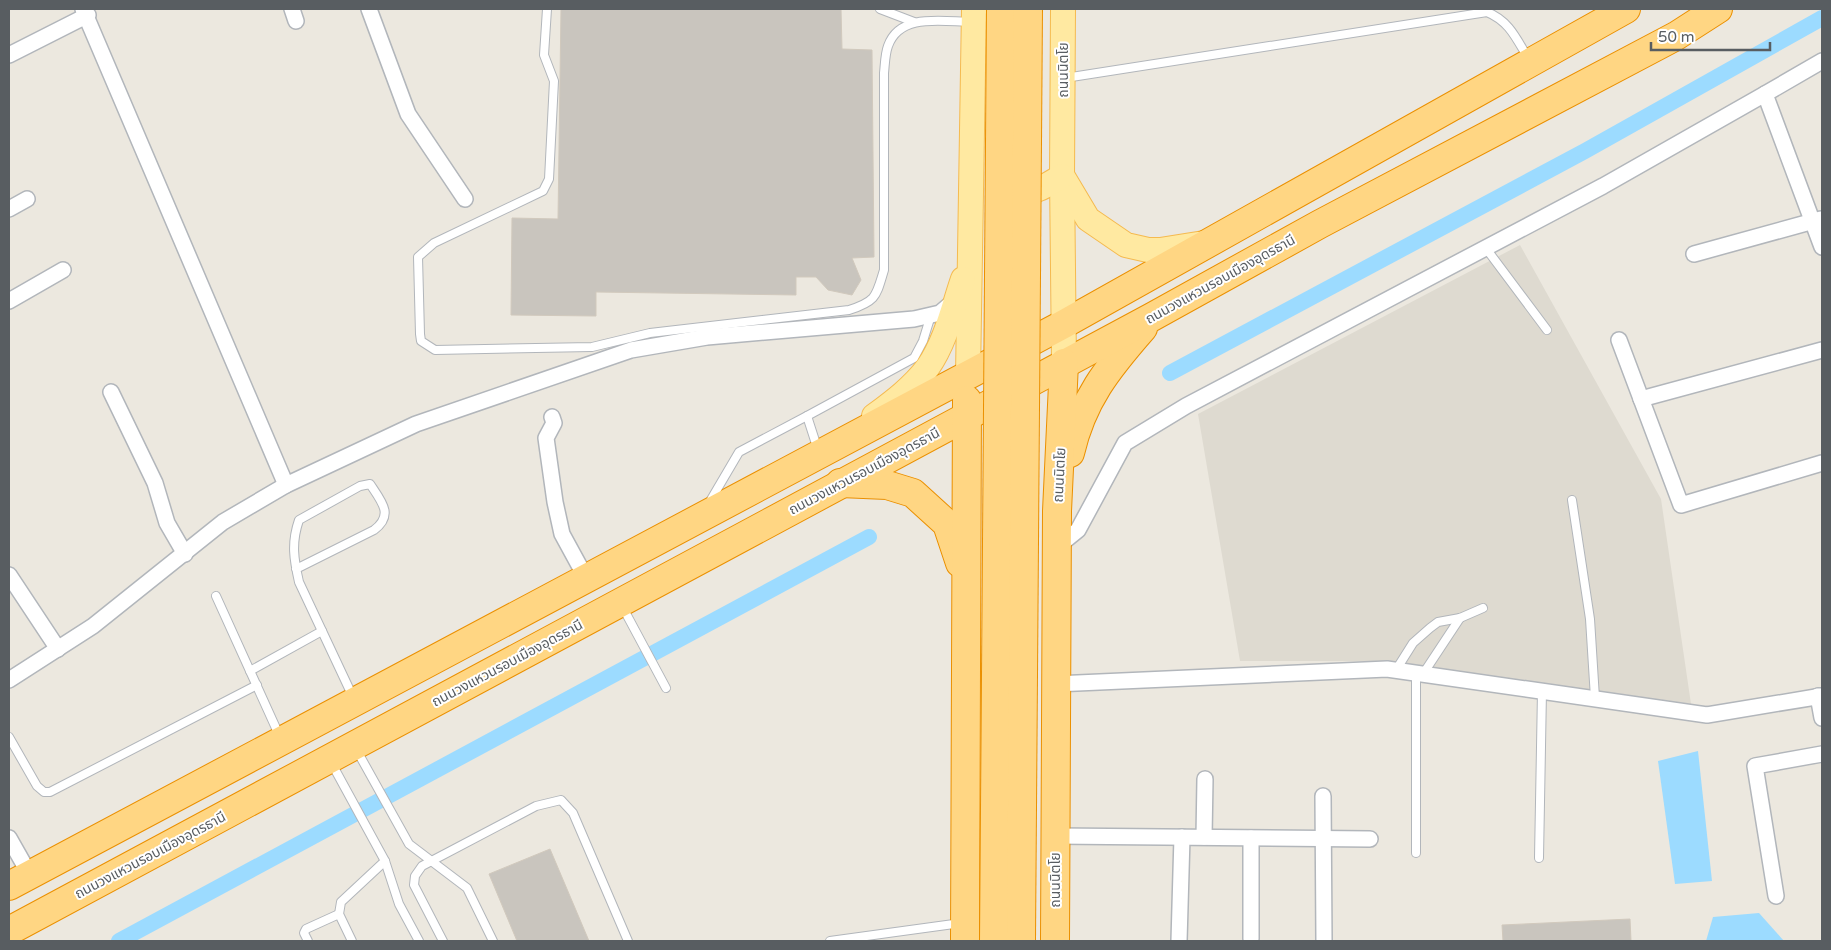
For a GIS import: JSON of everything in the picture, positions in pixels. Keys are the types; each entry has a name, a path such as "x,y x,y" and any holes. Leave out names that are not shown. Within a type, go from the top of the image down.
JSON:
{"highway":[{"path":"994,941 1000,9"},
{"path":"1021,941 1028,9"},
{"path":"19,880 1064,324 1626,9"},
{"name":"ถนนวงแหวนรอบเมืองอุดรธานี","path":"9,931 1152,317 1320,224 1676,36 1718,9"},
{"path":"1057,511 1075,430 1099,380 1152,317"},
{"name":"ถนนนิตโย","path":"1055,941 1057,511 1064,363"},
{"path":"965,932 968,375"},
{"path":"840,484 887,486 913,493 947,524 968,578"},
{"path":"968,578 979,544 995,534 1030,533 1057,547"}],"main road":[{"name":"ถนนนิตโย","path":"1063,9 1064,363"},
{"path":"968,375 973,171 974,15"},
{"path":"973,171 990,187 1016,193 1041,190 1062,176 1088,219 1126,245 1148,250 1160,250 1211,242"},
{"path":"824,452 896,399 929,366 943,339 971,258"}],"street":[{"path":"369,9 408,114 464,199"},
{"path":"9,55 85,12 286,485"},
{"path":"1057,547 1078,530 1125,443 1186,406 1603,186 1822,61"},
{"path":"1765,94 1817,219 1822,248"},
{"path":"9,209 27,199"},
{"path":"1694,254 1817,219"},
{"path":"9,301 64,270"},
{"path":"9,680 93,626 223,522 286,485 416,424 631,350 707,337 914,319 940,313 956,300"},
{"path":"1618,340 1681,505 1822,463"},
{"path":"1642,399 1822,350"},
{"path":"111,392 154,483 167,522 185,554"},
{"path":"552,417 554,423 546,438 555,502 562,534 586,578"},
{"path":"9,575 58,649"},
{"path":"1055,684 1386,669 1707,715 1820,696 1822,718"},
{"path":"1776,896 1755,766 1822,754"},
{"path":"1204,837 1205,779"},
{"path":"1323,796 1324,941"},
{"path":"1055,836 1370,839"},
{"path":"1180,941 1182,837"},
{"path":"9,838 19,880"},
{"path":"1251,838 1251,939"}],"lane":[{"path":"547,9 544,55 554,81 549,179 542,191 434,243 418,257 421,340 436,350 592,347 650,333 849,310 868,304 876,294 884,270 884,73 887,48 890,40 903,27 914,22 974,15"},
{"path":"880,9 914,22"},
{"path":"1063,78 1486,10 1509,25 1530,62"},
{"path":"1485,247 1547,330"},
{"path":"700,517 739,452 914,358 923,341 931,315"},
{"path":"807,416 824,452"},
{"path":"296,569 374,530 384,521 386,516 384,508 370,484 360,486 299,520 293,537 296,569 299,582 355,701"},
{"path":"1572,500 1590,619 1595,698"},
{"path":"216,596 281,741"},
{"path":"620,602 666,688"},
{"path":"1396,670 1413,643 1438,622 1460,618 1483,608"},
{"path":"1416,853 1420,673 1460,618"},
{"path":"250,671 322,631"},
{"path":"9,737 37,786 44,792 50,792 257,685"},
{"path":"1539,858 1542,691"},
{"path":"354,746 409,844 467,888 493,941"},
{"path":"329,758 370,832 384,861 399,904 419,941"},
{"path":"443,941 414,885 415,876 430,860 536,806 561,800 573,813 628,941"},
{"path":"352,941 339,914 341,902 384,861"},
{"path":"308,941 304,933 306,929 339,914"},
{"path":"830,941 965,932"}],"shaded area":[{"path":"1520,245 1661,499 1691,704 1389,661 1240,661 1198,414"}],"water":[{"path":"1698,751 1712,881 1675,884 1658,761"},
{"path":"1759,913 1784,941 1706,941 1713,917"}],"building":[{"path":"561,9 841,9 842,49 872,50 874,257 852,258 861,280 852,295 828,290 816,277 796,277 796,295 596,292 596,316 511,315 512,218 558,219"},
{"path":"550,849 589,941 517,941 489,874"},
{"path":"1630,919 1631,941 1503,941 1502,925"}],"waterway":[{"path":"1170,373 1585,151 1822,18"},
{"path":"119,941 869,537"}]}
